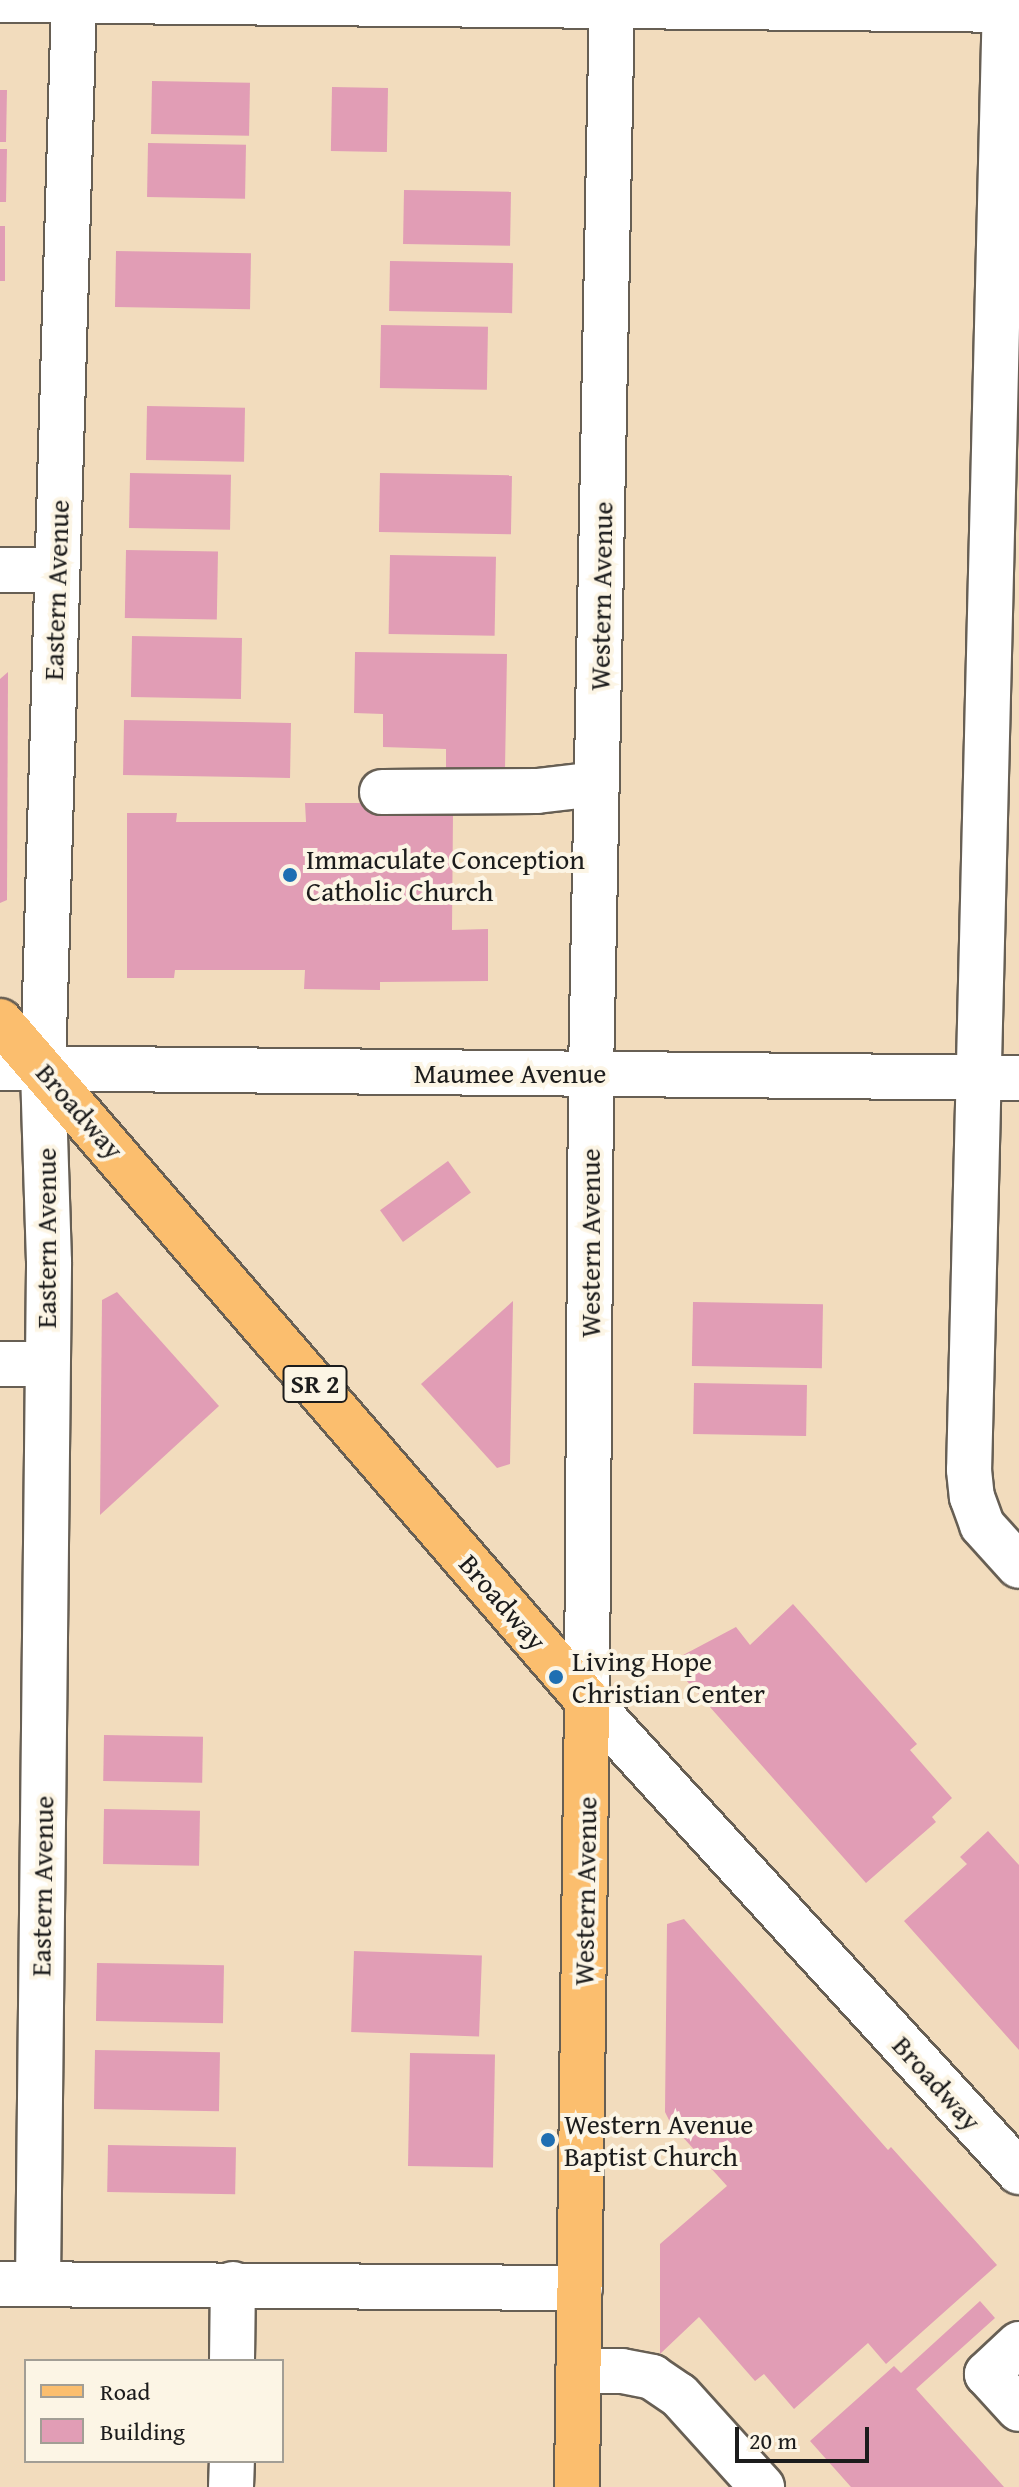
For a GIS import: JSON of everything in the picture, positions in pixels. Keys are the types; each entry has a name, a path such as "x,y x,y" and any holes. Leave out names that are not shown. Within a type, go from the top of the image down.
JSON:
{"main road":[{"name":"Broadway","path":"0,1021 587,1700"},
{"name":"Western Avenue","path":"577,2487 587,1700"}],"street":[{"path":"0,0 1010,6 999,1078 969,1470 972,1497 982,1525 1019,1566"},
{"name":"Eastern Avenue","path":"19,2284 49,1262 43,1069 74,0"},
{"name":"Western Avenue","path":"587,1700 591,1074 612,3"},
{"path":"0,570 57,570"},
{"path":"382,792 537,791 597,784"},
{"name":"Maumee Avenue","path":"0,1068 999,1078"},
{"path":"0,1364 46,1364"},
{"name":"Broadway","path":"587,1700 1019,2172"},
{"path":"19,2284 580,2288"},
{"path":"232,2359 233,2284"},
{"path":"1019,2344 987,2374 1019,2409"},
{"path":"578,2371 622,2371 652,2377 670,2389 762,2487"},
{"path":"231,2487 232,2463"}],"building":[{"path":"152,81 250,83 249,136 151,134"},
{"path":"332,87 388,88 387,152 331,151"},
{"path":"0,90 7,90 6,142 0,142"},
{"path":"148,143 246,145 245,199 147,197"},
{"path":"0,149 7,149 6,202 0,202"},
{"path":"404,190 511,192 510,246 403,244"},
{"path":"0,226 5,226 5,281 0,281"},
{"path":"116,251 251,253 250,309 115,307"},
{"path":"390,261 513,263 512,313 389,311"},
{"path":"381,325 488,327 487,390 380,388"},
{"path":"147,406 245,408 244,462 146,460"},
{"path":"130,473 231,475 230,530 129,528"},
{"path":"380,473 512,475 511,534 379,532"},
{"path":"126,550 218,552 217,620 125,618"},
{"path":"390,555 496,557 495,636 389,634"},
{"path":"132,636 242,638 241,699 131,697"},
{"path":"355,652 507,654 505,769 446,768 446,749 383,747 383,714 354,713"},
{"path":"8,672 7,900 0,903 0,679"},
{"path":"124,720 291,723 290,778 123,775"},
{"name":"Immaculate Conception Catholic Church","path":"305,803 404,803 404,814 453,813 452,930 488,929 488,981 380,982 380,990 304,989 305,970 175,970 174,978 127,978 127,813 177,813 176,822 306,822"},
{"path":"448,1161 471,1193 403,1242 380,1210"},
{"path":"117,1292 219,1406 100,1515 102,1300"},
{"path":"513,1301 510,1464 497,1468 421,1384"},
{"path":"693,1302 823,1304 822,1368 692,1366"},
{"path":"694,1383 807,1385 806,1436 693,1434"},
{"path":"793,1604 917,1744 910,1750 952,1798 932,1817 936,1822 866,1883 670,1662 736,1627 750,1645"},
{"path":"104,1735 203,1737 202,1783 103,1781"},
{"path":"104,1809 200,1811 199,1866 103,1864"},
{"path":"988,1831 1019,1865 1019,2050 904,1921 967,1864 960,1857"},
{"path":"684,1919 888,2150 891,2147 997,2265 886,2364 868,2343 794,2409 764,2374 755,2381 699,2317 660,2354 660,2244 727,2186 671,2124 665,2112 667,1924"},
{"path":"354,1951 482,1955 479,2036 351,2032"},
{"path":"97,1963 224,1965 223,2023 96,2021"},
{"path":"95,2050 220,2052 219,2111 94,2109"},
{"path":"410,2053 495,2054 493,2167 408,2166"},
{"path":"108,2145 236,2147 235,2194 107,2192"},
{"path":"980,2301 995,2318 916,2389 1004,2487 851,2487 810,2441 894,2366 901,2373"}],"place":[{"name":"Immaculate Conception Catholic Church","path":"290,875"},
{"name":"Living Hope Christian Center","path":"556,1677"},
{"name":"Western Avenue Baptist Church","path":"548,2140"}]}
